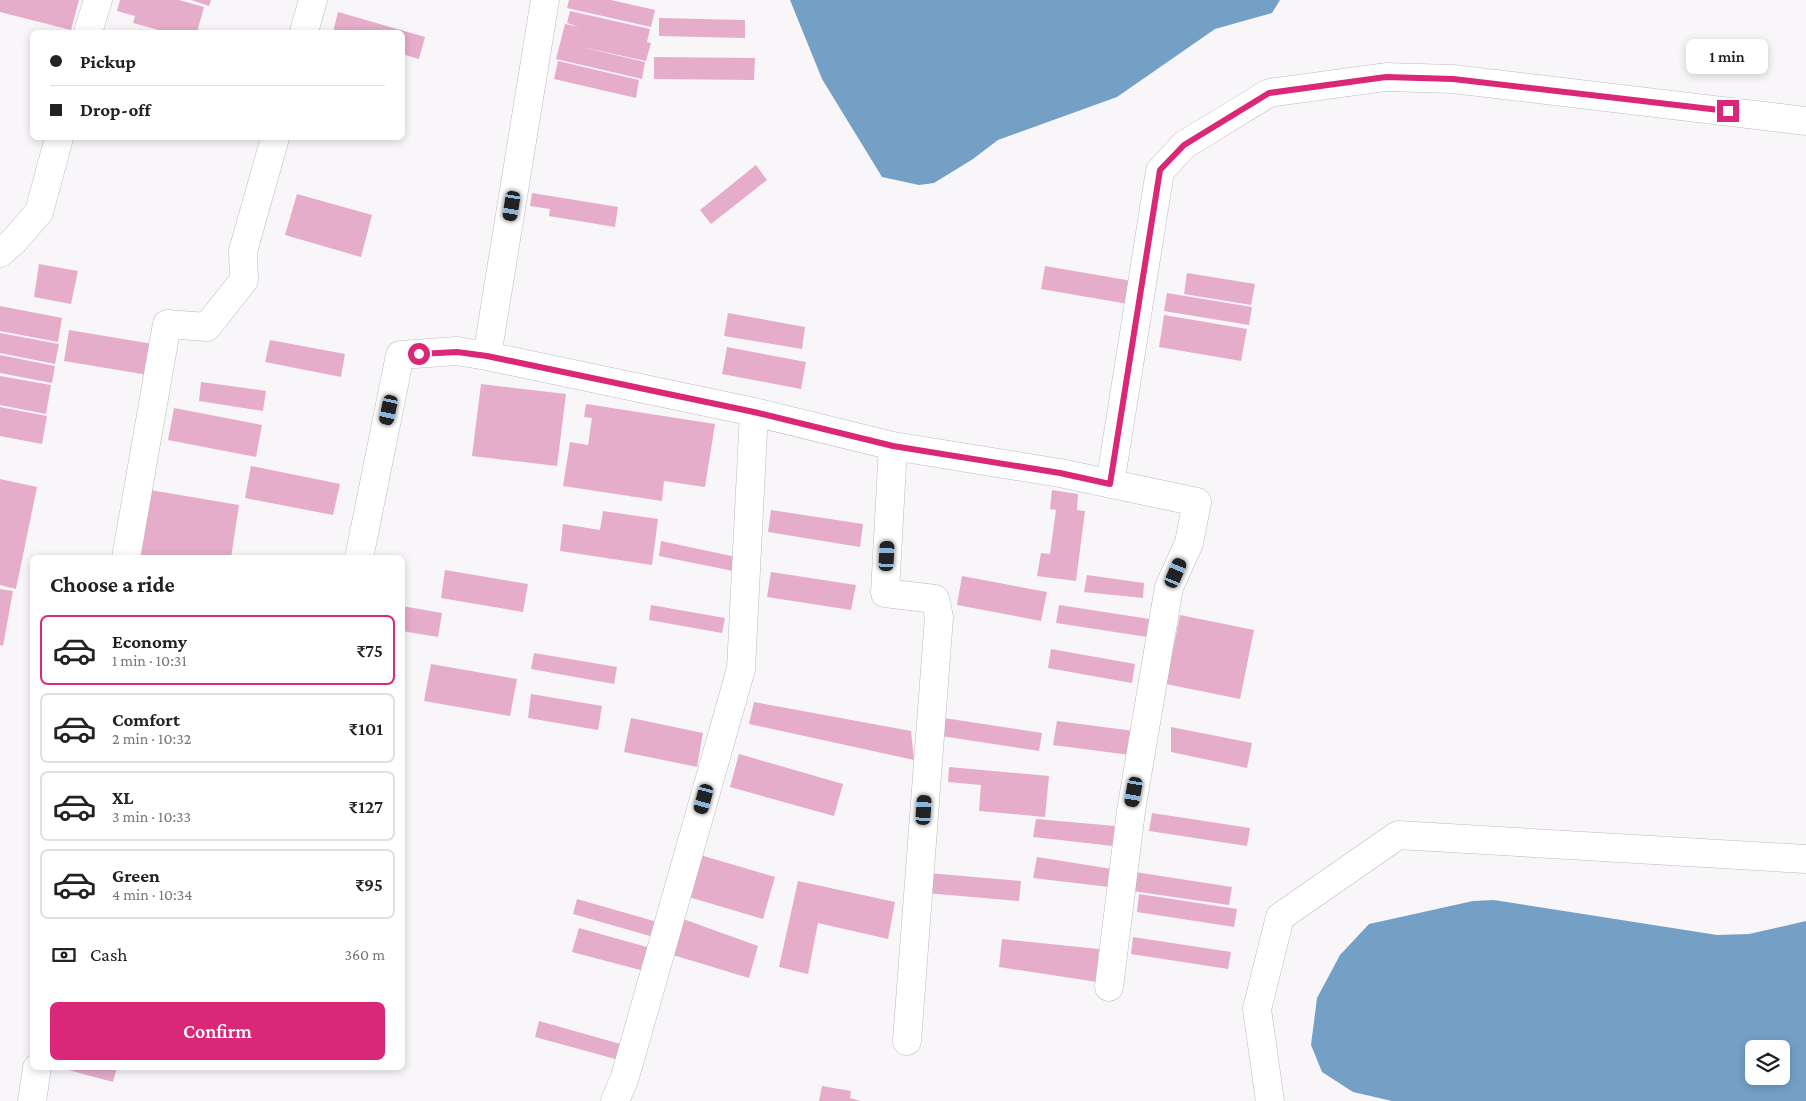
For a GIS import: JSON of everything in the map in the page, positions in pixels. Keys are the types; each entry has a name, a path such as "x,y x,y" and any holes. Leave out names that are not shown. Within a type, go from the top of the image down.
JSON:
{"street":[{"path":"89,30 98,0"},
{"path":"305,30 314,0"},
{"path":"487,356 545,0"},
{"path":"1110,484 1160,170 1184,145 1269,93 1386,77 1453,79 1806,120"},
{"path":"0,253 13,242 38,212 58,140"},
{"path":"127,555 166,324 207,327 244,280 243,251 274,140"},
{"path":"360,555 400,355 457,352 487,356 754,412 893,446 1060,473 1197,502 1189,543 1169,587 1130,811 1109,987"},
{"path":"615,1101 625,1076 741,670 754,412"},
{"path":"893,446 885,593 935,599 939,617 907,1041"},
{"path":"1270,1101 1257,1008 1280,917 1398,835 1806,859"},
{"path":"32,1101 37,1070"}],"water":[{"path":"790,0 1280,0 1272,13 1215,29 1117,97 998,140 973,159 934,183 919,185 882,177 822,79"},
{"path":"1494,900 1717,935 1749,934 1806,921 1806,1101 1392,1101 1353,1092 1322,1072 1311,1045 1317,998 1340,955 1369,924 1473,901"}],"building":[{"path":"0,0 79,0 71,30 0,12"},
{"path":"120,0 179,0 204,7 198,30 159,30 133,23 135,16 117,11"},
{"path":"191,0 211,0 209,6"},
{"path":"569,0 611,0 655,10 651,27 567,8"},
{"path":"570,11 650,29 647,42 651,43 646,61 577,46 645,62 642,79 556,59 565,24 579,27 567,23"},
{"path":"338,12 401,30 334,30"},
{"path":"659,18 745,20 745,38 659,36"},
{"path":"405,31 425,37 419,59 405,55"},
{"path":"654,57 755,58 754,80 654,79"},
{"path":"558,61 639,80 636,98 554,79"},
{"path":"756,165 767,180 711,224 700,210"},
{"path":"532,193 618,207 615,227 549,216 550,209 530,206"},
{"path":"297,194 372,215 361,257 285,235"},
{"path":"39,264 78,271 71,304 34,297"},
{"path":"1045,266 1132,281 1128,304 1041,289"},
{"path":"1187,273 1255,284 1251,305 1184,294"},
{"path":"1167,293 1252,307 1249,325 1164,311"},
{"path":"0,306 62,318 58,342 0,331"},
{"path":"728,313 805,327 802,349 724,336"},
{"path":"1164,315 1247,329 1241,361 1159,347"},
{"path":"69,330 153,344 148,375 64,361"},
{"path":"0,333 59,344 55,364 0,353"},
{"path":"270,340 345,354 341,377 265,362"},
{"path":"727,347 806,362 801,389 722,374"},
{"path":"0,355 55,366 52,383 0,373"},
{"path":"0,376 51,385 46,414 0,405"},
{"path":"201,382 266,391 263,411 199,401"},
{"path":"481,384 566,394 557,466 472,456"},
{"path":"586,404 715,424 705,487 664,481 662,501 563,486 570,442 588,445 592,418 584,417"},
{"path":"0,407 47,416 42,444 0,436"},
{"path":"174,408 262,425 256,457 168,440"},
{"path":"251,466 340,484 333,515 245,498"},
{"path":"0,479 37,487 16,589 0,585"},
{"path":"150,490 239,505 231,555 139,555"},
{"path":"1052,490 1078,494 1077,510 1085,511 1076,581 1037,576 1041,553 1050,554 1056,510 1050,509"},
{"path":"771,510 863,524 860,547 768,532"},
{"path":"603,511 658,519 652,565 560,551 563,524 600,530"},
{"path":"661,541 736,557 733,571 659,556"},
{"path":"445,570 528,584 523,612 441,598"},
{"path":"771,572 856,585 851,610 767,597"},
{"path":"1087,575 1144,583 1143,598 1084,592"},
{"path":"962,576 1047,592 1041,621 957,605"},
{"path":"0,589 13,591 3,646 0,645"},
{"path":"651,605 725,618 722,633 649,620"},
{"path":"1059,605 1156,620 1154,638 1056,623"},
{"path":"405,607 442,613 438,637 405,632"},
{"path":"1180,615 1254,630 1240,699 1166,684"},
{"path":"1051,649 1135,664 1132,683 1048,668"},
{"path":"534,653 617,667 614,684 531,669"},
{"path":"431,664 517,679 510,716 424,701"},
{"path":"531,694 602,706 598,730 528,718"},
{"path":"754,702 911,731 914,760 749,724"},
{"path":"631,718 703,733 697,767 624,752"},
{"path":"944,718 1042,733 1039,751 941,736"},
{"path":"1057,721 1134,731 1130,755 1053,745"},
{"path":"1171,727 1252,743 1247,768 1171,752"},
{"path":"739,754 843,784 834,816 730,787"},
{"path":"949,767 1049,776 1045,817 979,811 981,785 948,782"},
{"path":"1152,813 1250,828 1247,846 1149,831"},
{"path":"1036,819 1115,826 1113,846 1033,837"},
{"path":"697,854 775,877 763,919 685,896"},
{"path":"1037,857 1112,869 1109,887 1033,878"},
{"path":"1135,872 1232,887 1229,905 1132,891"},
{"path":"928,873 1021,881 1019,901 926,893"},
{"path":"798,881 895,902 888,939 818,923 808,974 779,967"},
{"path":"1139,894 1237,909 1234,927 1137,912"},
{"path":"577,899 661,923 657,938 573,914"},
{"path":"683,919 758,946 749,978 673,955"},
{"path":"579,928 654,949 648,972 572,952"},
{"path":"1133,937 1231,952 1228,969 1131,954"},
{"path":"1002,939 1099,949 1097,982 999,967"},
{"path":"539,1021 624,1045 619,1060 535,1037"},
{"path":"68,1070 116,1070 113,1082"},
{"path":"822,1086 851,1091 850,1098 861,1101 819,1101"}],"route":[{"path":"419,354 457,352 487,356 754,412 893,446 1060,473 1110,484 1160,170 1184,145 1269,93 1386,77 1453,79 1728,111"}]}
